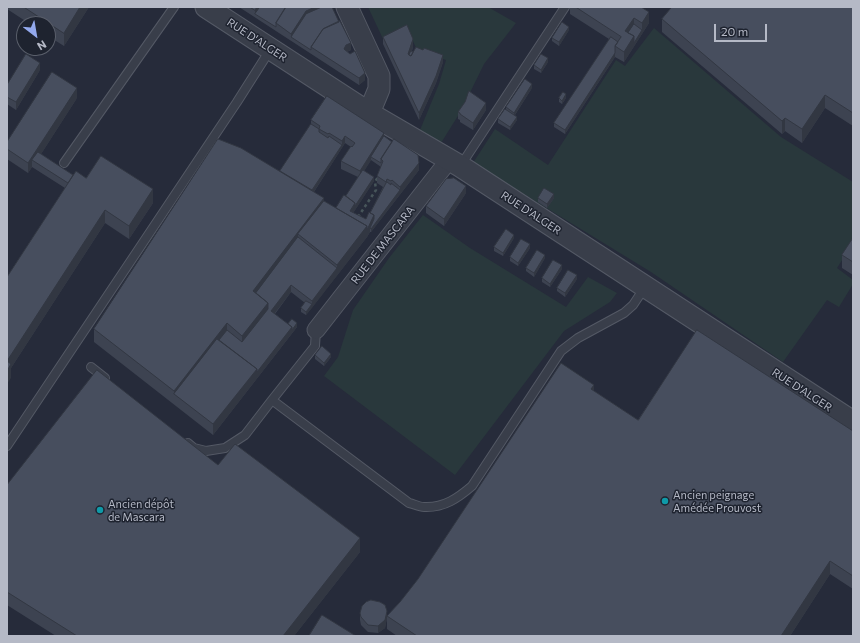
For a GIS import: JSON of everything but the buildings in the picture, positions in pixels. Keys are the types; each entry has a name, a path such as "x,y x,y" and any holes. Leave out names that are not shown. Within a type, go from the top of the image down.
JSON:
{"street":[{"name":"RUE D'ALGER","path":"206,7 369,113 455,163 853,422"},
{"path":"347,7 379,76 379,89 369,113"},
{"name":"RUE DE MASCARA","path":"316,330 455,163"}],"lane":[{"path":"64,163 174,7"},
{"path":"455,163 565,7"},
{"path":"7,446 237,102 270,49"},
{"path":"272,400 409,503 423,507 446,503 460,497 472,486 561,351 578,338 624,313 633,305 645,287"},
{"path":"182,438 194,448 206,451 226,448 246,436 272,400 315,346 316,330"},
{"path":"91,367 109,381"}],"path":[{"path":"358,217 376,190 375,182 380,172"}],"shaded area":[{"path":"368,7 488,7 516,23 484,64 461,111 441,143 420,130 439,84 446,60 417,50 408,30 384,41"},
{"path":"654,28 781,137 853,182 853,243 837,268 853,280 853,284 839,307 827,300 783,362 651,272 473,163 495,129 548,165 616,60 625,66"},
{"path":"423,215 470,248 566,307 588,277 617,293 610,302 564,331 455,475 324,376 338,357 353,310 389,258"}],"place":[{"name":"Ancien peignage Amédée Prouvost","path":"665,501"},
{"name":"Ancien dépôt de Mascara","path":"100,510"}]}
